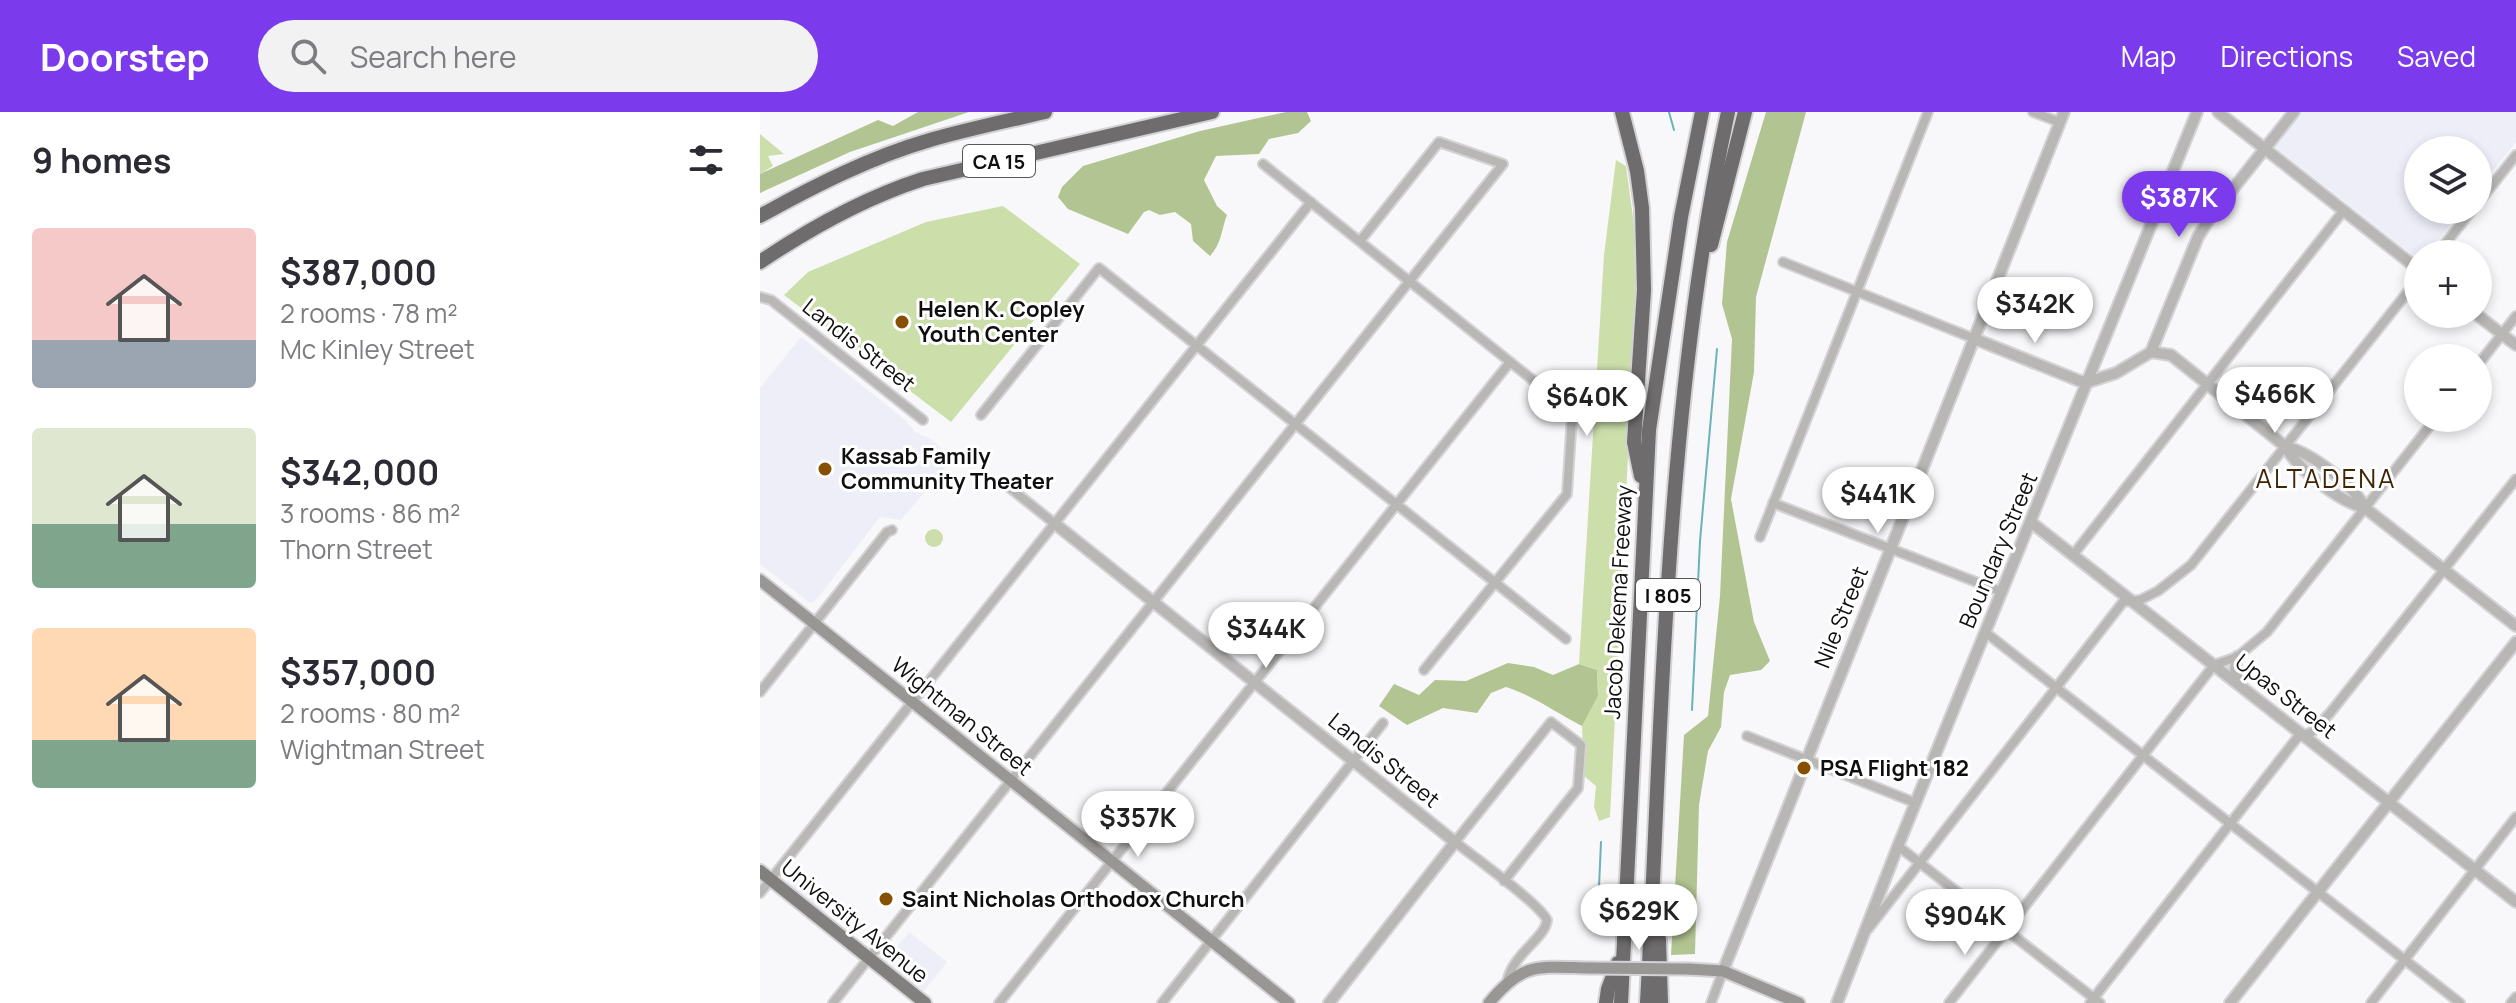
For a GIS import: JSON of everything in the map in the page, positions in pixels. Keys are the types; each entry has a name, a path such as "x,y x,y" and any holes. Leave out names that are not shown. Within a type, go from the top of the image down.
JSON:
{"highway":[{"name":"CA 15","path":"760,216 822,183 892,153 1045,112"},
{"name":"CA 15","path":"760,262 795,238 878,193 923,179 1212,112"},
{"path":"1622,112 1637,171 1642,208 1644,290 1634,442 1646,496"},
{"name":"Jacob Dekema Freeway","path":"1621,1003 1649,430 1681,217 1702,112"},
{"name":"I 805","path":"1647,1003 1672,521 1686,363 1702,243 1728,112"},
{"path":"1686,363 1712,240 1745,112"},
{"path":"1657,827 1661,1003"},
{"path":"1606,1003 1608,989 1623,952"}],"main road":[{"name":"Wightman Street","path":"760,580 1289,1003"},
{"name":"University Avenue","path":"765,875 925,1003"},
{"path":"1489,1003 1507,982 1530,970 1590,968 1723,971 1799,1003"}],"street":[{"path":"1760,537 1928,112"},
{"path":"2033,112 2062,117"},
{"name":"Boundary Street","path":"1837,1003 2197,112"},
{"path":"2218,112 2404,258"},
{"path":"1783,262 2088,382 2132,366 2151,352 2198,237 2294,112"},
{"name":"Nile Street","path":"1711,1003 1805,759 2062,117"},
{"path":"833,1003 1503,164 1439,142 1360,241"},
{"path":"2492,185 2516,155"},
{"path":"1263,164 1569,409 1572,416 1567,494 1424,670"},
{"path":"760,893 765,875 912,701 1311,202"},
{"path":"2073,555 2344,210"},
{"path":"2448,240 2461,224"},
{"path":"981,415 1099,268 1566,639"},
{"name":"Landis Street","path":"760,297 771,300 923,420"},
{"path":"1865,933 2123,602 2140,600 2158,591 2191,565 2404,297"},
{"path":"2492,347 2516,316"},
{"path":"2492,326 2516,345"},
{"path":"2151,352 2171,355 2286,447 2304,453 2330,472 2353,490 2365,508 2516,626"},
{"path":"999,1003 1510,362"},
{"path":"1949,1003 2214,665 2237,657 2267,632 2425,432"},
{"path":"1898,846 2095,1001 2297,738 2312,732 2330,713 2516,479"},
{"name":"Landis Street","path":"1005,484 1541,910 1547,920 1543,933 1528,945 1512,965 1507,982"},
{"path":"1773,503 2002,592"},
{"name":"Upas Street","path":"2032,523 2516,902"},
{"path":"760,692 887,532 892,530"},
{"path":"1985,632 2460,1003"},
{"path":"2230,1003 2516,642"},
{"path":"2237,657 2235,670 2242,687"},
{"path":"1329,1003 1551,722 1581,745 1578,788 1504,881"},
{"path":"1162,1003 1383,723"},
{"path":"1747,736 1916,803"},
{"path":"2371,1003 2516,817"},
{"path":"2511,1003 2516,997"}],"shaded area":[{"path":"2301,112 2516,112 2516,142 2492,172 2492,136 2404,136 2404,224 2451,224 2439,240 2404,240 2404,248 2274,146"},
{"path":"801,337 904,419 915,432 932,440 953,459 901,520 880,517 817,599 810,603 760,564 760,388"},
{"path":"793,869 820,890 823,886 837,897 824,913 788,884 787,877"},
{"path":"909,932 947,962 924,991 886,961"}],"green space":[{"path":"918,112 969,112 850,152 760,193 760,174 878,120 893,126"},
{"path":"1286,112 1307,112 1311,121 1298,133 1269,139 1259,154 1216,156 1204,180 1217,206 1227,215 1219,241 1210,256 1193,241 1191,224 1175,212 1160,215 1149,210 1144,212 1128,234 1068,209 1058,197 1062,187 1083,166 1200,131"},
{"path":"1766,112 1806,112 1756,297 1754,372 1731,499 1754,622 1770,661 1761,670 1730,675 1724,692 1721,727 1708,751 1699,805 1695,954 1671,955 1684,735 1708,716 1720,596 1732,339 1722,304 1727,242"},
{"path":"760,134 784,154 768,156 773,166 760,174"},
{"path":"1616,160 1626,166 1638,254 1610,817 1599,821 1594,807 1596,786 1584,776 1582,726 1598,696 1597,670 1579,664 1604,255"},
{"path":"1003,206 1080,264 951,422 784,295 808,272 926,222"},
{"path":"934,529 943,538 934,547 925,538"},
{"path":"1508,663 1534,667 1553,675 1579,664 1597,670 1598,696 1582,726 1506,687 1491,693 1477,713 1443,708 1407,725 1379,706 1394,684 1419,695 1435,680 1466,681"}],"waterway":[{"path":"1669,112 1674,130"},
{"path":"1692,710 1700,541 1717,349"},
{"path":"1598,909 1601,842"}],"place":[{"name":"Helen K. Copley Youth Center","path":"902,322"},
{"name":"Kassab Family Community Theater","path":"825,469"},
{"name":"PSA Flight 182","path":"1804,768"},
{"name":"Saint Nicholas Orthodox Church","path":"886,899"}],"district":[{"name":"ALTADENA","path":"2326,478"}]}
